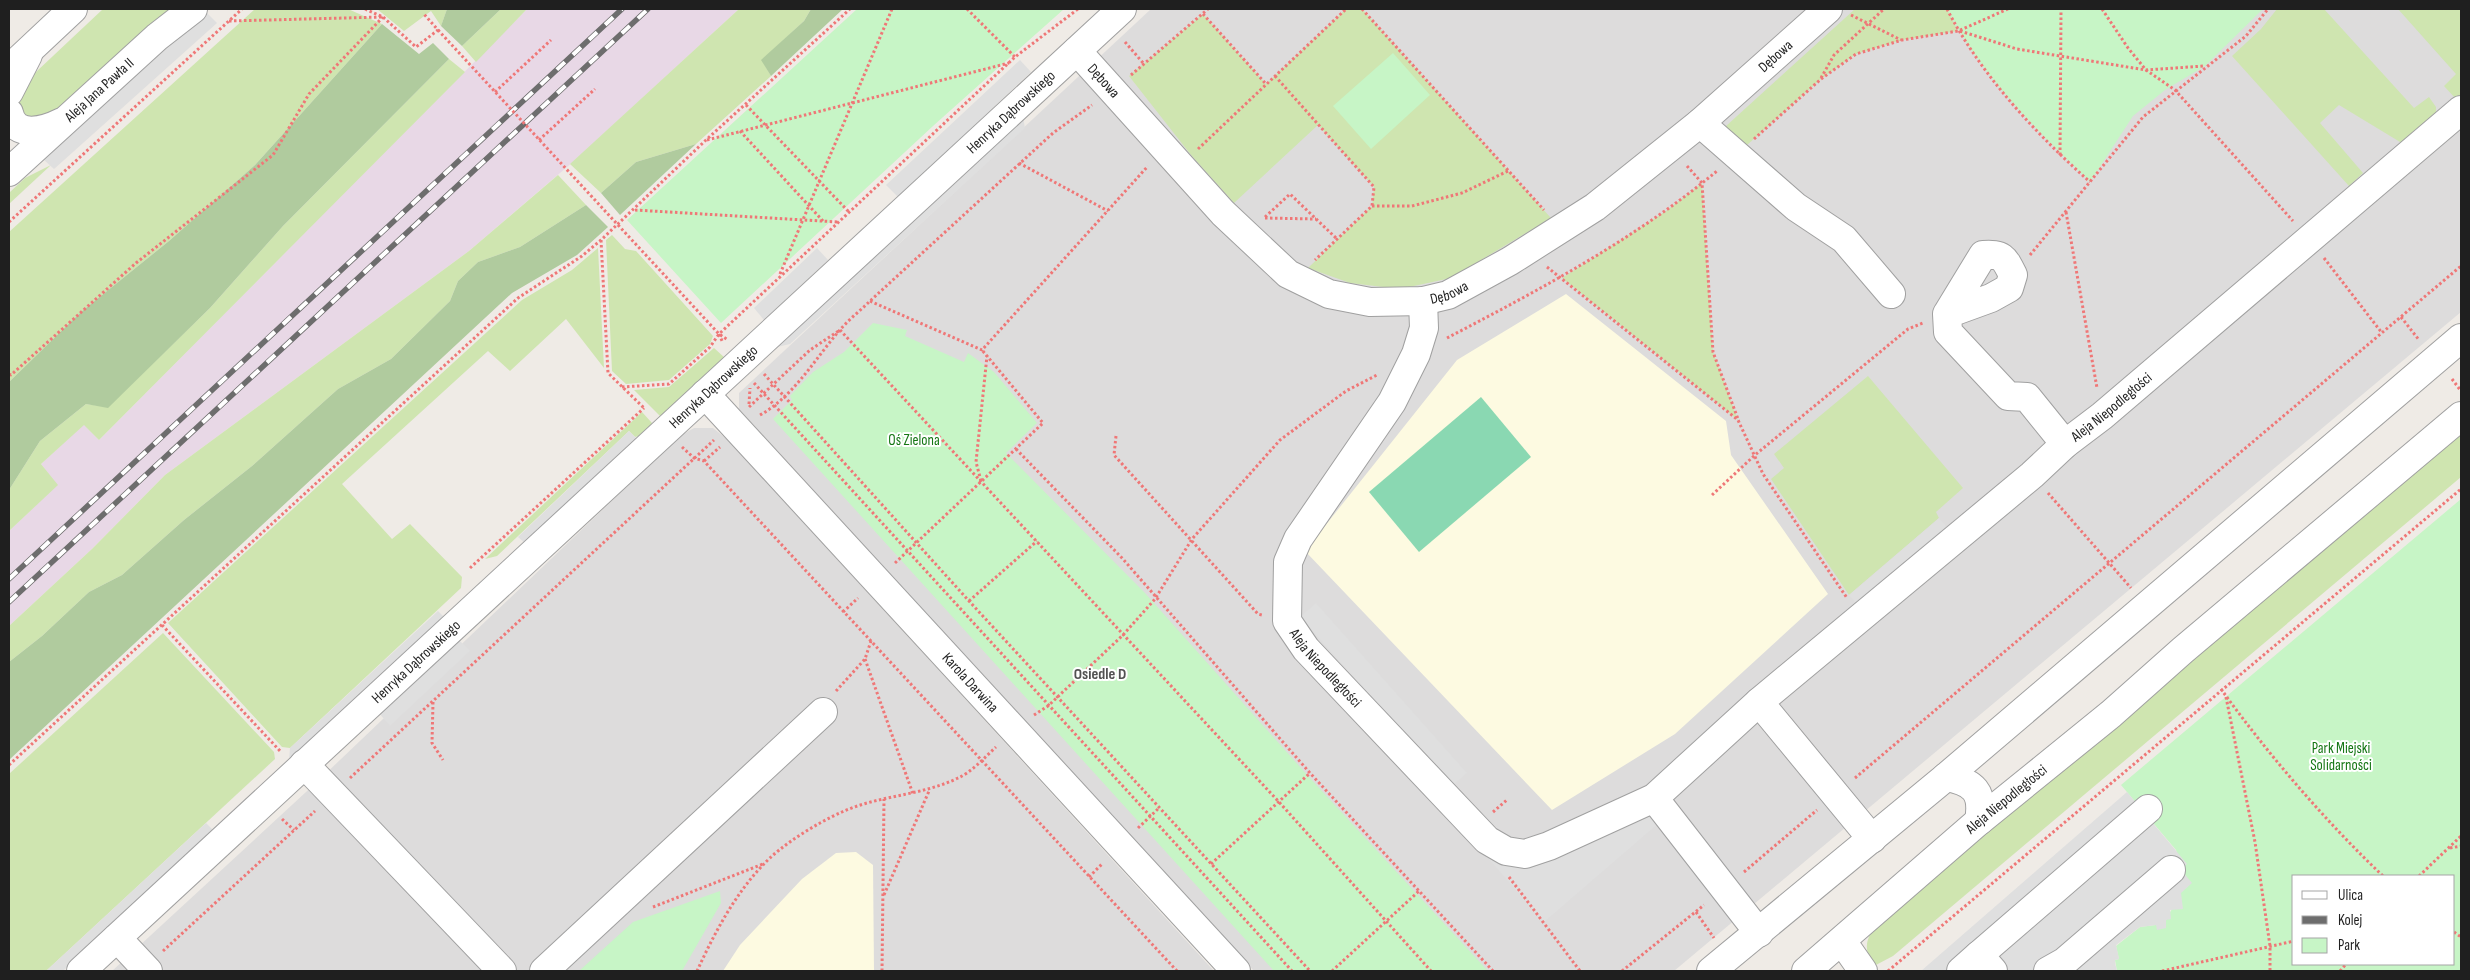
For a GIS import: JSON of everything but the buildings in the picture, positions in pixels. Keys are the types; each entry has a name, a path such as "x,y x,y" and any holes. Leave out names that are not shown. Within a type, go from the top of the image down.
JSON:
{"street":[{"path":"9,69 73,9"},
{"name":"Aleja Jana Pawła II","path":"9,172 157,37 193,9"},
{"name":"Henryka Dąbrowskiego","path":"81,971 265,800 292,762 705,394 1122,9"},
{"name":"Dębowa","path":"1077,51 1123,87 1224,213 1288,274 1330,294 1370,302 1423,301 1448,295 1510,261 1595,207 1839,11"},
{"path":"9,92 32,47"},
{"name":"Aleja Niepodległości","path":"1423,301 1424,328 1416,354 1387,409 1298,540 1288,562 1287,621 1306,649 1487,840 1506,851 1525,854 1549,846 1654,798 1759,702 2032,475 2065,444 2102,416 2461,110"},
{"path":"9,114 15,124 23,129 33,131 43,131 65,121"},
{"path":"1700,123 1796,207 1844,239 1892,294"},
{"path":"1947,314 1990,298 2009,288 2013,275 2005,259 1998,254 1983,255 1947,314 1948,332 2008,396 2027,397 2065,444"},
{"path":"1711,971 1946,777 2461,338"},
{"name":"Karola Darwina","path":"705,394 741,422 1236,971"},
{"name":"Aleja Niepodległości","path":"1806,971 1980,821 2111,714 2183,650 2461,416"},
{"path":"1759,702 1872,838"},
{"path":"544,971 823,712"},
{"path":"292,762 332,794 502,971"},
{"path":"1946,777 1962,780 1973,787 1981,800 1980,821"},
{"path":"1654,798 1759,933"},
{"path":"1978,966 2148,810"},
{"path":"2048,971 2064,962 2171,870"},
{"path":"117,938 146,969"},
{"path":"1842,941 1862,971"}],"path":[{"path":"9,222 242,9"},
{"path":"365,9 383,17 416,47 438,30"},
{"path":"9,765 518,298 582,256 601,240 706,140 850,9"},
{"path":"779,277 892,9"},
{"path":"967,9 1015,58"},
{"path":"622,388 669,384 710,347 719,334 779,277 1015,58 1078,9"},
{"path":"146,969 694,458 741,422 774,405 814,364 840,330 1053,133 1123,87 1128,76 1208,9"},
{"path":"1191,155 1346,9"},
{"path":"1362,9 1545,212"},
{"path":"1821,79 1834,55 1884,9"},
{"path":"1947,9 1958,31 1997,86 2060,155 2090,182"},
{"path":"1416,354 1562,278 1666,210 1737,154 1821,79 1856,54 1902,40 1958,31 2008,9"},
{"path":"2060,155 2061,9"},
{"path":"2102,9 2128,48 2146,70 2175,90 2309,238 2382,333"},
{"path":"2013,275 2143,117 2205,66 2246,36 2268,9"},
{"path":"1839,11 1902,40"},
{"path":"423,13 719,334"},
{"path":"1203,14 1266,84"},
{"path":"228,21 383,17"},
{"path":"9,374 11,376 136,264 273,155 309,94 383,17"},
{"path":"1958,31 2017,49 2146,70 2205,66"},
{"path":"495,92 551,40"},
{"path":"706,140 1010,63"},
{"path":"1275,76 1374,187 1372,206 1313,262"},
{"path":"539,140 595,89"},
{"path":"746,105 849,212"},
{"path":"740,132 824,221"},
{"path":"1683,162 1702,183 1714,352 1738,420 1763,474 1859,617"},
{"path":"1019,164 1108,211"},
{"path":"982,350 1150,164"},
{"path":"1372,206 1412,206 1462,193 1508,171"},
{"path":"1260,222 1290,194 1337,240"},
{"path":"634,210 839,222"},
{"path":"2066,212 2102,416"},
{"path":"1264,218 1316,219"},
{"path":"601,240 608,373 651,414"},
{"path":"1543,264 1738,420"},
{"path":"1622,971 1725,888 2461,266"},
{"path":"870,301 982,350 1043,423 894,564"},
{"path":"1712,495 1755,456 1908,329 1947,314"},
{"path":"704,461 741,422 764,394 810,350 840,330"},
{"path":"840,330 1279,802 1431,971"},
{"path":"982,482 976,462 987,356"},
{"path":"760,369 916,543 1310,971"},
{"path":"1029,718 1048,706 1123,636 1155,599 1192,539 1280,440 1346,391 1381,373"},
{"path":"741,422 750,387 764,374"},
{"path":"764,394 1292,971"},
{"path":"470,568 644,408"},
{"path":"1116,436 1114,455 1258,614 1287,621"},
{"path":"1016,449 1122,558 1155,599 1310,773 1493,971"},
{"path":"694,458 704,461 1176,971"},
{"path":"2032,475 2146,606"},
{"path":"1888,971 2461,489"},
{"path":"969,601 1036,541"},
{"path":"843,612 861,595"},
{"path":"162,625 292,762"},
{"path":"823,712 833,694 864,659 871,641"},
{"path":"864,659 913,794"},
{"path":"2221,689 2307,795 2358,852 2382,875"},
{"path":"2226,697 2255,842 2270,946 2270,971"},
{"path":"432,701 432,743 443,760"},
{"path":"698,971 739,895 764,864 801,835 842,812 884,799 929,790 960,778 999,744"},
{"path":"1210,864 1310,773"},
{"path":"883,898 929,790"},
{"path":"882,971 884,799"},
{"path":"1475,828 1508,799"},
{"path":"265,800 294,830"},
{"path":"1136,830 1159,808"},
{"path":"2421,875 2461,836"},
{"path":"2449,848 2461,846"},
{"path":"1089,877 1106,860"},
{"path":"649,908 764,864"},
{"path":"1505,871 1580,971"},
{"path":"1332,971 1419,891"},
{"path":"1696,912 1716,940"},
{"path":"2162,971 2292,941"}],"shaded area":[{"path":"527,9 739,9 574,161 469,251 165,475 93,548 9,626 9,531 57,485 41,464 84,424 99,440"},
{"path":"1151,9 2461,9 2461,312 1674,971 1254,971 739,409 739,393"},
{"path":"204,10 217,23 54,169 42,158"},
{"path":"1020,60 1031,72 898,197 886,185"},
{"path":"1023,117 1025,128 790,344 773,348"},
{"path":"817,248 828,260 764,320 754,308"},
{"path":"1566,294 1726,421 1731,455 1828,594 1675,734 1552,810 1305,551 1457,360"},
{"path":"694,428 713,428 728,440 1214,971 112,971 319,780 680,436"},
{"path":"629,431 637,439 525,543 518,537"},
{"path":"1939,518 1950,531 1860,608 1849,595"},
{"path":"1316,603 1467,773 1451,787 1300,617"},
{"path":"438,611 444,617 289,760 290,748"},
{"path":"458,639 470,651 390,726 379,713"},
{"path":"2127,792 2187,864 2182,868 2182,871 2192,883 2181,893 2183,909 2170,910 2171,919 2166,920 2166,928 2157,930 2156,925 2140,927 2116,945 2119,959 2115,960 2117,971 1921,971"},
{"path":"1648,808 1661,821 1544,922 1489,859 1494,853"},
{"path":"206,823 213,830 63,971 46,971"},
{"path":"856,852 873,865 874,971 723,971 740,945 802,879 836,853"}],"green space":[{"path":"103,9 181,9 52,118 27,119 18,104 20,87"},
{"path":"255,9 348,9 382,24 255,165 169,241 81,312 9,382 9,232"},
{"path":"377,9 447,9 441,26 431,11 404,31"},
{"path":"447,9 501,9 462,46 441,26"},
{"path":"501,9 527,9 476,62 462,46"},
{"path":"739,9 811,9 804,21 762,60 771,76 696,144 636,162 601,193 570,164"},
{"path":"811,9 843,9 771,76 761,60 804,21"},
{"path":"857,9 1064,9 933,126 721,323 627,220"},
{"path":"1346,9 1362,9 1551,218 1451,278 1400,289 1350,283 1308,268 1372,206 1374,187 1318,125 1234,203 1191,155 1129,76 1203,14 1266,84"},
{"path":"1855,9 1947,9 1958,31 1902,40 1856,54 1821,79 1737,154 1715,136"},
{"path":"1947,9 2263,9 2205,66 2165,90 2133,116 2090,182 2011,102 1961,34"},
{"path":"2277,9 2324,9 2414,108 2429,97 2436,107 2436,115 2405,145 2339,105 2320,123 2363,173 2349,186 2232,56 2261,29"},
{"path":"2398,9 2461,9 2461,95 2456,99 2444,86 2456,74"},
{"path":"382,24 419,54 433,43 449,59 283,226 210,308 108,408 86,404 40,441 9,490 9,382 81,312 169,241 255,165"},
{"path":"1393,53 1430,95 1371,149 1333,106"},
{"path":"449,59 465,72 99,440 84,425 41,464 58,485 9,531 9,490 40,441 86,404 108,407 210,308 283,226"},
{"path":"696,144 620,215 601,193 636,162"},
{"path":"51,165 9,204 9,193 25,178"},
{"path":"558,175 586,205 520,247 478,262 458,281 450,301 391,359 338,389 252,466 184,520 122,575 89,592 42,636 9,662 9,626 93,548 165,475 469,251"},
{"path":"1702,183 1713,352 1738,420 1562,278 1666,211"},
{"path":"586,205 608,227 577,255 512,293 9,760 9,662 42,636 89,592 122,575 184,520 252,466 338,389 391,359 450,301 458,281 478,262 520,247"},
{"path":"612,235 625,249 636,251 713,336 710,344 669,380 626,384 612,371 606,240"},
{"path":"598,248 604,368 566,319 510,371 488,351 342,484 392,539 410,524 462,577 461,588 290,748 282,747 168,623 522,300 572,270"},
{"name":"Oś Zielona","path":"873,323 907,330 905,336 964,362 968,353 994,372 1037,423 1006,453 1145,593 1309,777 1488,971 1274,971 773,419 792,400 790,396 813,372 844,352"},
{"path":"714,348 725,358 661,417 634,390 669,387"},
{"path":"1868,376 1963,488 1936,512 1939,518 1849,595 1771,479 1784,468 1774,454"},
{"path":"1481,397 1531,457 1419,552 1369,492"},
{"path":"642,412 652,423 651,426 635,437 629,431 497,556 485,559"},
{"path":"2461,434 2461,477 1893,956 1874,966 1867,952 1867,942 1874,928"},
{"name":"Park Miejski Solidarności","path":"2461,499 2461,971 2117,971 2115,960 2119,959 2116,946 2140,927 2156,925 2166,920 2181,892 2182,871 2176,850 2121,785"},
{"path":"163,633 274,752 275,759 46,971 9,971 9,774"},
{"path":"720,891 721,903 682,971 579,971 633,922"}],"railway":[{"path":"9,579 622,9"},
{"path":"9,602 648,9"}],"district":[{"name":"Osiedle D","path":"1100,674"}]}
